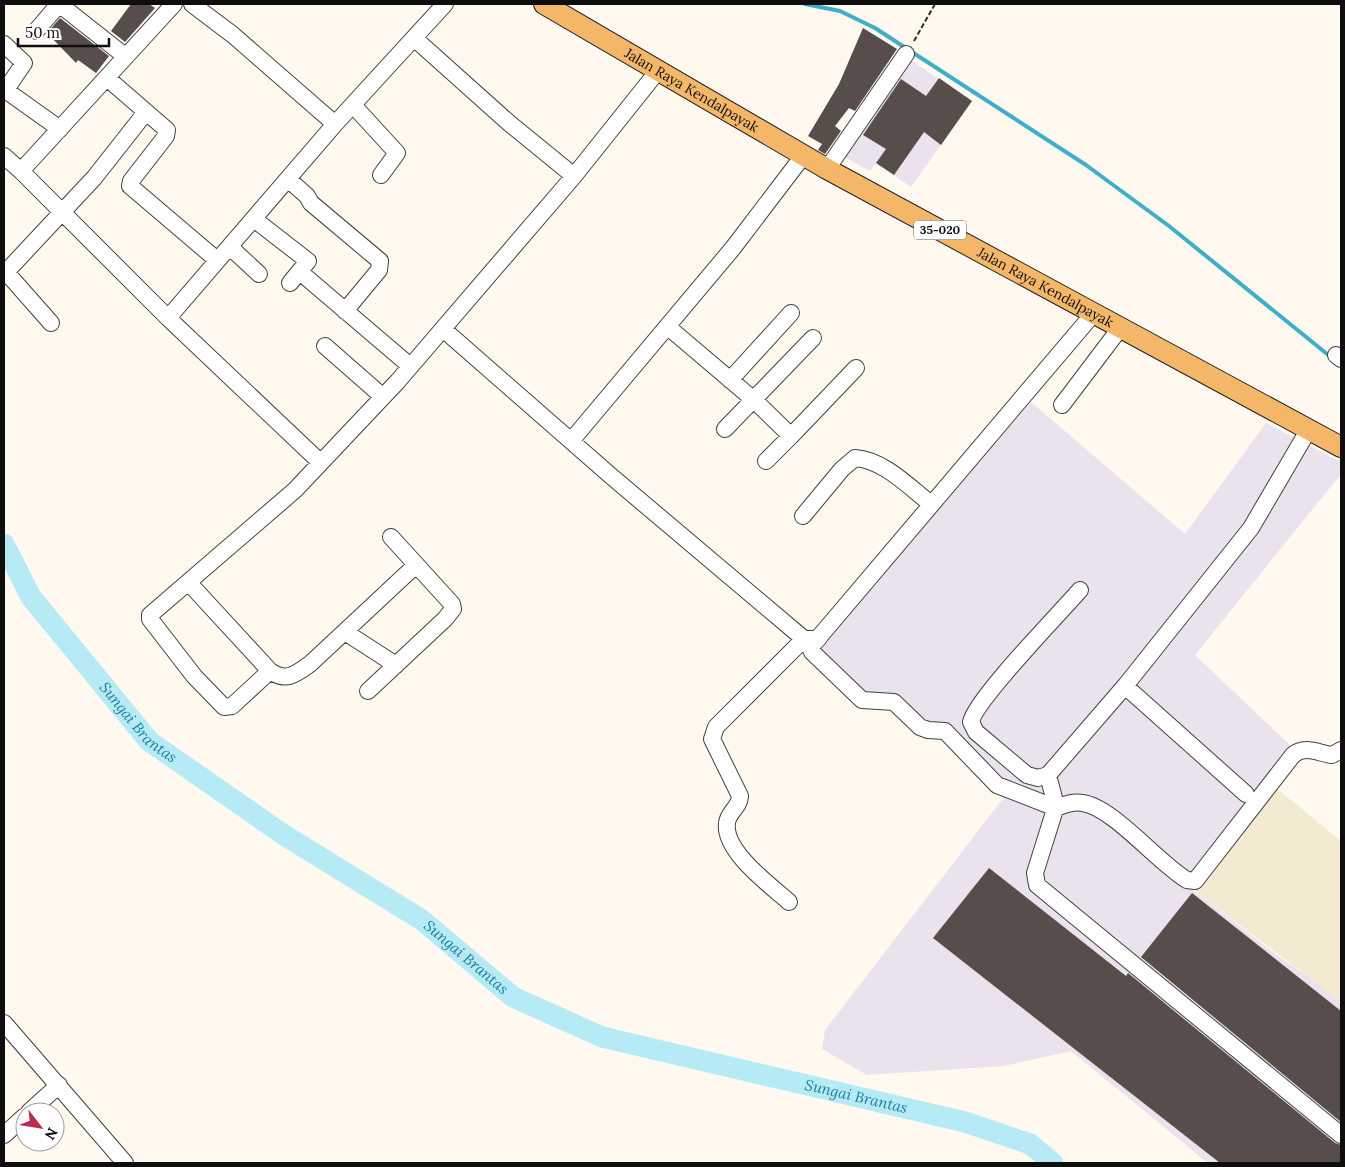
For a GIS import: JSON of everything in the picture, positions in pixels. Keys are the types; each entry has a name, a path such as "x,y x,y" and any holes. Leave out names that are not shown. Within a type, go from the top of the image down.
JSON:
{"main road":[{"name":"Jalan Raya Kendalpayak","path":"544,4 803,156 1341,447"}],"street":[{"path":"21,170 174,4"},
{"path":"192,4 233,35 335,124"},
{"path":"168,318 335,124 445,4"},
{"path":"36,31 62,5 125,56"},
{"path":"414,38 487,104 574,176"},
{"path":"4,44 24,62 23,67 4,90 60,129"},
{"path":"827,169 909,50"},
{"path":"270,671 229,708 222,706 206,690 150,617 295,490 398,381 409,365 443,329 574,176 657,72"},
{"path":"107,78 164,127 168,133 131,181 130,186 217,260"},
{"path":"354,105 397,153 381,176"},
{"path":"51,323 5,271 94,178 146,112"},
{"path":"4,156 21,170 168,318 320,462"},
{"path":"571,441 733,248 803,156"},
{"path":"288,180 307,196 311,203 380,261 379,270 345,312"},
{"path":"254,219 307,260 307,264 295,278 345,312 409,365"},
{"path":"230,247 259,274"},
{"path":"730,380 791,313"},
{"path":"789,902 735,850 726,836 727,820 738,804 740,796 712,739 716,727 811,638 931,504 1094,313"},
{"path":"668,327 754,400 791,436"},
{"path":"1062,405 1121,327"},
{"path":"443,329 571,441 811,638"},
{"path":"725,429 813,338"},
{"path":"325,346 382,396"},
{"path":"766,461 856,368"},
{"path":"1080,590 988,694 974,712 971,722 976,732 1027,775 1038,778 1048,775 1125,686 1251,528 1309,429"},
{"path":"803,516 842,469 855,458 866,459 880,466 931,504"},
{"path":"368,691 445,619 453,609 452,604 391,537"},
{"path":"189,583 270,671 283,678 296,674 345,632 416,565"},
{"path":"345,632 396,665"},
{"path":"811,638 810,647 812,652 862,700 894,702 920,727 928,730 945,731 997,784 1056,808 1068,803 1081,802 1092,805 1110,816 1186,880 1195,881 1293,755 1299,750 1305,749 1332,755 1341,750"},
{"path":"1125,686 1246,794"},
{"path":"1048,775 1054,791 1056,808 1035,873 1037,885 1341,1135"},
{"path":"4,1023 125,1163"},
{"path":"40,1102 59,1085"},
{"path":"4,1135 15,1125"}],"path":[{"path":"909,50 935,4"}],"shaded area":[{"path":"906,57 972,101 911,187 876,163 870,171 840,155"},
{"path":"1031,402 1185,534 1266,423 1341,462 1341,474 1195,655 1293,748 1192,876 1108,812 1049,803 998,777 947,725 940,723 926,724 866,697 818,651"},
{"path":"1276,788 1341,841 1341,1002 1195,891"},
{"path":"1008,792 1081,808 1103,820 1278,956 1315,981 1341,1002 1341,1163 1208,1163 1071,1051 1004,1066 867,1075 822,1049 825,1030"}],"building":[{"path":"131,4 149,4 155,8 125,42 111,31"},
{"path":"60,18 109,56 96,73 78,60 76,63 47,33"},
{"path":"863,28 897,49 855,111 849,108 835,126 841,131 825,154 818,150 822,144 808,136 839,84"},
{"path":"939,78 972,101 941,145 924,132 894,175 876,163 886,149 863,135 901,79 926,96"},
{"path":"989,868 1126,976 1128,973 1335,1143 1341,1145 1341,1163 1220,1163 933,938"},
{"path":"1192,893 1341,1011 1341,1122 1141,957"}],"waterway":[{"path":"805,4 840,11 875,28 1086,165 1169,226 1332,358"},
{"name":"Sungai Brantas","path":"4,544 31,597 149,741 284,835 422,920 513,997 602,1037 965,1122 1030,1144 1053,1163"}]}
